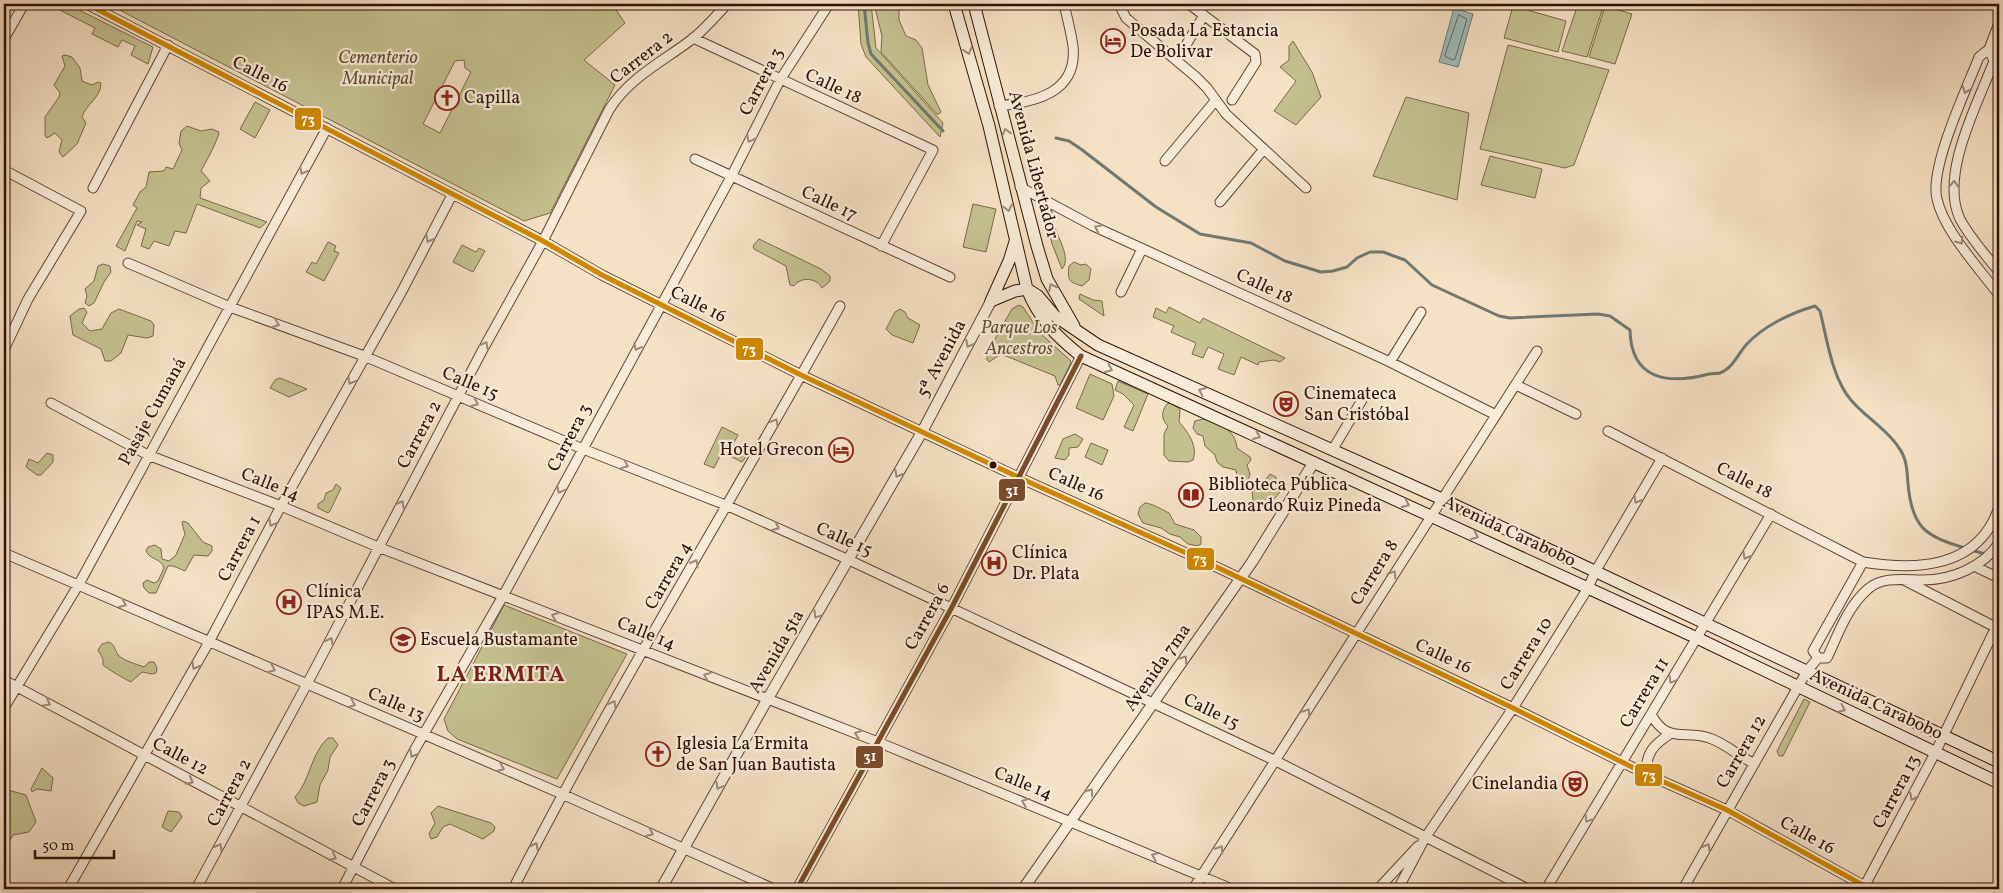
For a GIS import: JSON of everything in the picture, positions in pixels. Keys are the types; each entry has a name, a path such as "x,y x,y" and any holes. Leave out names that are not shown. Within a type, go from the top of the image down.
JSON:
{"main road":[{"name":"Avenida Libertador","path":"954,4 989,126 1027,289"},
{"name":"Avenida Libertador","path":"974,4 1020,187 1047,279 1076,330"},
{"path":"991,301 1007,268 1015,240"},
{"path":"991,301 1027,289"},
{"name":"Avenida Carabobo","path":"1027,289 1038,296 1055,316 1098,345 1442,499 1999,762"},
{"name":"Avenida Carabobo","path":"1027,289 1035,309 1045,323 1081,356 1697,638 1999,783"},
{"path":"1310,440 1314,462"}],"street":[{"path":"4,40 24,4"},
{"name":"Calle 16","path":"87,4 660,304 802,375 1020,478 1121,522 1513,708 1646,774 1727,810 1866,888"},
{"name":"Carrera 2","path":"196,889 460,397 482,350 618,96 630,84 693,38 727,4"},
{"name":"Carrera 3","path":"342,889 423,735 503,596 660,304 731,177 780,80 828,4"},
{"path":"999,106 1030,102 1041,98 1060,86 1071,67 1073,58 1073,46 1064,4"},
{"path":"1119,4 1126,18 1196,78 1226,114 1306,188"},
{"path":"1189,4 1255,54 1256,62 1232,100"},
{"path":"1182,50 1204,15"},
{"path":"1999,26 1989,49 1979,56 1942,154 1937,175 1936,197 1941,212 1950,226 1999,294"},
{"name":"Calle 18","path":"693,38 933,150 881,246"},
{"path":"92,188 168,46"},
{"path":"1989,49 1994,61 1961,150 1955,172 1954,190 1961,219 1999,272"},
{"path":"1165,161 1216,100"},
{"name":"Pasaje Cumaná","path":"4,708 79,584 326,128"},
{"path":"1220,202 1264,149"},
{"name":"Calle 17","path":"695,159 950,277"},
{"path":"4,170 80,211 28,299 4,350"},
{"name":"Calle 18","path":"1020,187 1054,206 1142,249 1390,362 1496,415"},
{"name":"Carrera 1","path":"68,889 209,642 280,506 401,293 452,195"},
{"path":"1121,292 1142,249"},
{"name":"Calle 15","path":"128,263 230,307 364,356 583,449 728,506 850,560 1276,761 1528,889"},
{"name":"5ª Avenida","path":"922,432 991,301"},
{"name":"Carrera 4","path":"513,889 562,794 728,506 840,306"},
{"path":"1390,362 1421,312"},
{"name":"Carrera 8","path":"1193,889 1430,516 1538,351"},
{"name":"Carrera 6","path":"797,889 952,607 1020,478 1081,356"},
{"path":"1516,385 1576,414"},
{"path":"1333,449 1362,400"},
{"name":"Calle 14","path":"51,403 148,455 767,700 878,742 1232,889"},
{"name":"Calle 18","path":"1608,431 1863,562"},
{"name":"Avenida 5ta","path":"661,889 767,700 850,560 922,432"},
{"name":"Carrera 10","path":"1398,889 1425,838 1513,708 1588,588 1595,572 1662,458"},
{"name":"Avenida 7ma","path":"1023,889 1240,579 1280,519 1314,462"},
{"path":"1818,658 1813,651 1863,562 1881,565 1935,564 1966,552 1979,542 1993,525 1999,507"},
{"name":"Carrera 11","path":"1546,889 1771,514"},
{"path":"1902,579 1926,580 1947,577 1976,566 1999,543"},
{"name":"Calle 13","path":"4,553 562,794 774,889"},
{"path":"1976,566 1999,578"},
{"path":"1902,579 1998,628"},
{"name":"Carrera 12","path":"1683,889 1753,763 1807,672 1818,658 1827,658 1845,619 1859,598 1869,588 1881,582 1902,579"},
{"name":"Carrera 13","path":"1866,888 1998,628"},
{"name":"Calle 12","path":"4,680 395,889"},
{"path":"1651,714 1658,726 1670,734 1699,735 1712,739 1753,763"},
{"name":"Carrera 11","path":"1646,774 1649,752 1658,742 1670,734"},
{"path":"1378,889 1425,838"}],"green space":[{"path":"48,4 67,4 153,47 148,64 131,55 135,46 122,40 118,47 92,34 95,28"},
{"name":"Cementerio Municipal","path":"108,4 612,4 625,23 584,60 615,85 550,213 524,221","holes":["464,60 465,68 471,72 440,133 423,124 455,61"]},
{"path":"858,4 871,4 876,48 943,123 940,137 866,57 861,44"},
{"path":"874,4 899,4 899,20 906,36 916,40 922,48 928,85 941,112 939,114 881,52 882,36"},
{"path":"1578,4 1604,4 1587,57 1562,51"},
{"path":"1513,6 1566,21 1558,52 1504,38"},
{"path":"1605,6 1632,14 1615,64 1589,57"},
{"path":"1293,41 1312,72 1321,97 1296,125 1274,111 1296,81 1280,67 1289,60 1289,46"},
{"path":"1508,45 1609,70 1574,165 1565,168 1480,149"},
{"path":"62,56 72,57 80,68 82,81 92,85 98,82 101,83 99,93 82,117 86,123 77,144 63,157 59,152 62,140 55,133 47,138 45,136 45,117 59,97 60,93 54,85 65,66"},
{"path":"1406,97 1469,113 1457,200 1373,176"},
{"path":"255,102 270,110 255,138 240,129"},
{"path":"187,126 201,131 212,129 219,132 201,171 210,181 201,188 200,198 267,222 260,228 197,204 186,233 175,231 169,246 154,241 149,249 141,246 146,229 137,225 142,222 137,221 125,251 116,246 137,208 133,205 140,192 146,187 149,172 164,171 166,167 173,169 182,150 179,143 181,131"},
{"path":"1490,156 1542,169 1535,198 1481,185"},
{"path":"973,204 996,209 986,252 963,247"},
{"path":"1043,205 1052,211 1054,226 1064,250 1065,263 1062,269 1052,244"},
{"path":"759,239 821,269 830,276 830,281 822,288 813,280 801,281 794,286 790,285 786,266 754,249 753,246"},
{"path":"328,242 336,246 334,251 339,253 324,281 306,272 312,262 316,264"},
{"path":"462,245 476,252 479,248 485,251 473,272 453,262"},
{"path":"1074,262 1081,265 1086,264 1091,269 1089,280 1082,286 1072,282 1068,275 1069,266"},
{"path":"103,264 110,266 111,272 94,303 89,306 85,303 87,296 85,289 94,281 98,266"},
{"path":"1080,294 1093,300 1102,301 1104,316 1079,299"},
{"name":"Parque Los Ancestros","path":"1019,305 1023,307 1041,334 1070,360 1071,363 1060,385 1058,385 1055,376 1001,354 989,362 987,360 987,353 1012,309"},
{"path":"1169,307 1200,323 1203,318 1285,358 1280,362 1274,360 1259,362 1258,365 1241,357 1234,375 1218,369 1224,354 1208,347 1203,358 1192,354 1196,343 1171,332 1174,326 1153,317 1156,308 1166,313"},
{"path":"84,308 87,312 82,323 90,331 102,329 111,313 119,309 151,321 154,325 153,336 147,338 128,335 121,353 111,361 105,361 101,349 73,335 70,316 79,309"},
{"path":"900,309 905,312 908,318 920,325 913,343 892,335 886,329 895,312"},
{"path":"1090,374 1112,384 1114,396 1103,420 1076,408"},
{"path":"280,378 307,389 289,397 270,388 275,380"},
{"path":"1118,381 1148,394 1133,431 1124,427 1134,405 1123,394 1115,390"},
{"path":"1170,403 1180,409 1179,422 1193,444 1193,460 1188,462 1169,461 1164,455 1164,434 1168,426 1164,421 1163,413 1167,404"},
{"path":"1204,419 1226,428 1234,437 1237,448 1250,457 1251,460 1247,465 1250,474 1248,481 1242,482 1237,477 1236,470 1223,467 1217,462 1215,455 1205,446 1203,436 1197,434 1193,428 1195,421"},
{"path":"722,427 738,435 731,448 747,455 742,462 722,452 714,468 704,464"},
{"path":"1075,434 1083,439 1078,447 1069,448 1069,455 1065,460 1055,458 1063,439"},
{"path":"1091,443 1108,450 1102,465 1085,457"},
{"path":"47,453 53,455 53,462 41,475 37,475 26,467 29,459 38,463"},
{"path":"1270,474 1276,477 1276,484 1279,486 1280,492 1271,503 1258,504 1253,500 1252,491 1268,485 1266,479"},
{"path":"336,484 341,488 328,513 318,508 318,504 324,500 326,493 333,490"},
{"path":"1145,503 1154,505 1169,513 1175,524 1194,530 1201,537 1201,544 1198,546 1188,544 1180,537 1170,534 1161,528 1143,523 1138,514 1140,507"},
{"path":"183,521 188,523 203,542 212,546 212,551 208,556 194,555 185,571 168,566 156,593 149,593 144,588 143,583 147,580 154,583 158,581 164,568 160,562 146,551 148,547 155,545 161,549 162,559 169,561 176,555 185,534"},
{"path":"504,605 627,654 557,779 457,739 448,731 444,719"},
{"path":"109,642 114,646 118,655 127,661 144,667 149,662 154,662 157,668 156,673 142,672 131,682 107,668 103,665 103,659 98,650 102,644"},
{"path":"1804,699 1810,702 1783,756 1779,756 1777,751"},
{"path":"328,738 333,738 338,745 330,757 328,770 320,785 317,802 304,806 298,803 295,797 304,783 318,751"},
{"path":"42,768 53,778 51,791 37,789 32,792 31,789"},
{"path":"8,790 26,795 36,822 29,832 13,835 4,850 4,791"},
{"path":"438,806 491,823 495,827 494,831 483,839 450,824 443,827 437,837 431,839 429,834 435,823 431,813"},
{"path":"168,811 179,812 182,817 171,832 162,827"}],"water":[{"path":"1454,8 1473,14 1458,67 1439,62"}],"waterway":[{"path":"864,4 871,54 943,131"},
{"path":"1056,138 1069,141 1156,207 1200,234 1251,243 1285,261 1321,272 1347,267 1357,258 1370,252 1383,252 1405,260 1432,285 1499,316 1510,318 1598,314 1610,316 1630,330 1632,347 1637,360 1645,369 1655,375 1666,378 1680,379 1725,371 1746,345 1769,326 1796,312 1815,306 1820,311 1831,358 1844,391 1894,441 1904,456 1910,499 1918,521 1931,534 1965,548"},
{"path":"1971,550 1999,558"}],"transit line":[{"name":"73","path":"87,4 543,241 602,275 801,375 1020,478 1206,562 1513,708 1646,774 1727,810 1870,889"},
{"name":"31","path":"797,889 952,607 1081,356"}],"place":[{"name":"Posada La Estancia De Bolivar","path":"1113,41"},
{"name":"Capilla","path":"447,98"},
{"name":"Cinemateca San Cristóbal","path":"1286,404"},
{"name":"Hotel Grecon","path":"841,450"},
{"name":"Biblioteca Pública Leonardo Ruiz Pineda","path":"1191,495"},
{"name":"Clínica Dr. Plata","path":"994,563"},
{"name":"Clínica IPAS M.E.","path":"289,602"},
{"name":"Escuela Bustamante","path":"403,640"},
{"name":"Iglesia La Ermita de San Juan Bautista","path":"658,754"},
{"name":"Cinelandia","path":"1575,784"}],"district":[{"name":"LA ERMITA","path":"501,675"}]}
